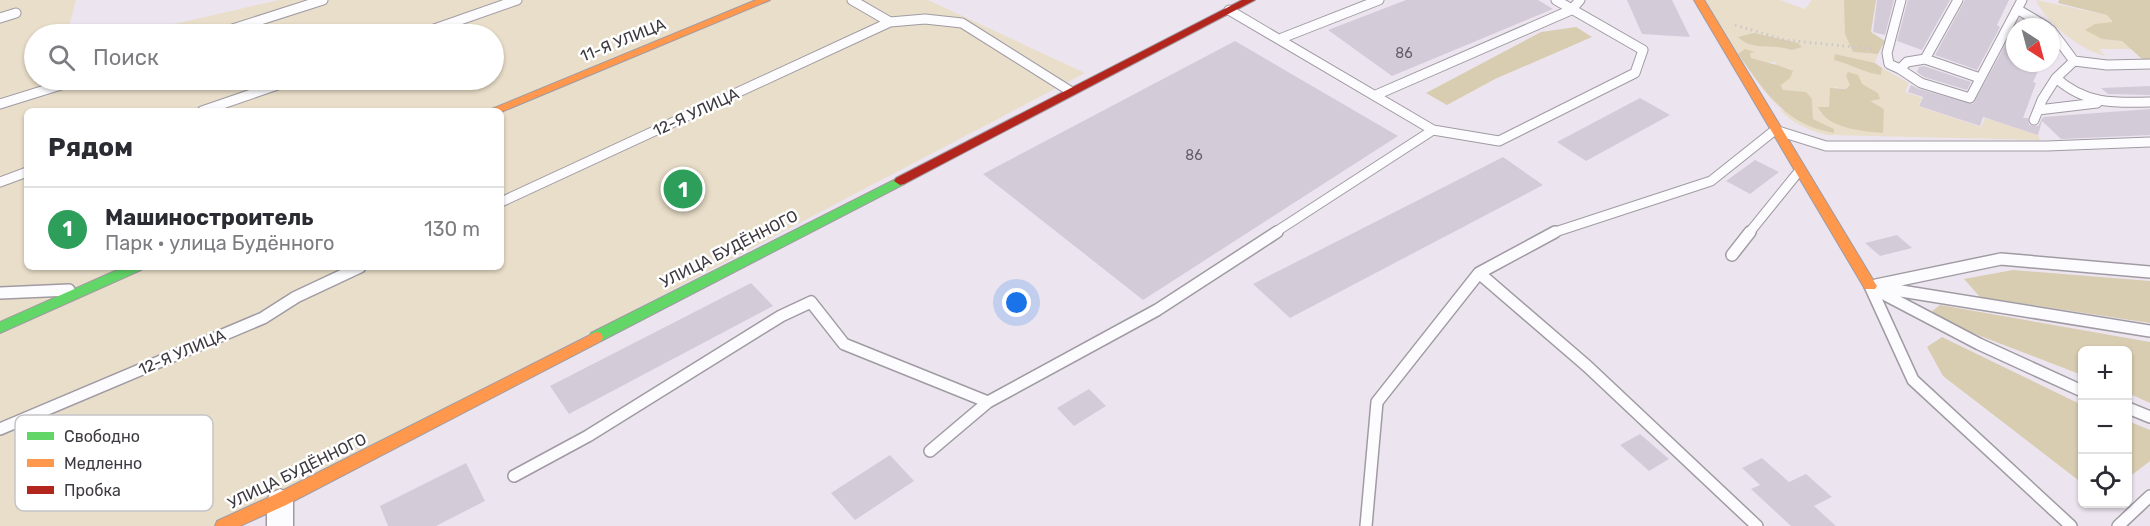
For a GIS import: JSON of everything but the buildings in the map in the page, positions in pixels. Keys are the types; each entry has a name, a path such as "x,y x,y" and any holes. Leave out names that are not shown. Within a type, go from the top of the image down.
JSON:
{"main road":[{"name":"11-Я УЛИЦА","path":"500,108 765,0"},
{"name":"УЛИЦА БУДЁННОГО","path":"223,526 280,500 1250,0"},
{"path":"1699,0 1711,24 1870,286"},
{"path":"0,328 129,270"}],"street":[{"path":"280,500 280,526"}],"lane":[{"path":"249,24 323,0"},
{"path":"449,24 517,0"},
{"path":"852,0 890,22"},
{"path":"1282,39 1379,0"},
{"path":"1229,10 1282,39 1433,130 1499,141 1635,73 1643,50 1556,0"},
{"path":"1376,95 1571,10 1580,0"},
{"path":"1901,0 1887,53 1889,64 1914,80 1970,98 2020,4 2036,18"},
{"path":"1925,59 1958,0"},
{"path":"0,18 16,13"},
{"name":"12-Я УЛИЦА","path":"504,201 890,22 925,19 962,23 1070,91"},
{"path":"2060,42 2074,61 2108,65 2150,64"},
{"path":"1900,69 1907,62 1925,59 1980,78"},
{"path":"2074,61 2056,78 2036,115 2097,103 2150,102"},
{"path":"2056,78 2069,91 2097,103"},
{"path":"0,104 45,90"},
{"path":"211,108 263,90"},
{"path":"930,451 988,402 1157,310 1433,130"},
{"path":"1365,526 1377,402 1479,273 1560,229 1711,181 1775,130 1826,146 2047,146 2150,142"},
{"path":"1732,255 1800,170"},
{"path":"0,182 24,173"},
{"path":"1870,286 2001,259 2150,272"},
{"name":"12-Я УЛИЦА","path":"33,415 263,318 296,297 354,270"},
{"path":"1479,273 1587,366 1757,526"},
{"path":"1870,286 2150,331"},
{"path":"1870,286 1946,328 2078,389"},
{"path":"1870,286 1913,380 2071,526"},
{"path":"0,293 85,290"},
{"path":"514,476 588,436 781,316 811,302 844,344 988,402"},
{"path":"2132,410 2150,417"},
{"name":"12-Я УЛИЦА","path":"0,429 15,423"},
{"path":"2118,526 2150,496"}],"path":[{"path":"1711,24 1737,25 1778,39 1822,44 1851,43 1887,53"}],"shaded area":[{"path":"0,0 76,0 70,24 24,24 24,90 504,90 504,24 175,24 279,0 928,0 1085,73 288,492 214,526 0,526"},
{"path":"1704,0 1779,0 1805,9 1812,0 1844,0 1853,52 1878,54 1875,63 1835,54 1835,60 1881,75 1882,68 1909,83 1905,92 1922,98 1918,106 1981,127 1985,118 2038,135 2040,140 1827,135 1796,123 1779,109 1834,129 1813,119 1812,100 1783,90 1775,62 1766,63 1751,58 1749,53 1738,54","holes":["1851,85 1869,101 1820,113 1819,107 1829,108 1835,87 1846,89"]},
{"path":"1844,0 1876,0 1871,32 1885,41 1878,54 1853,52 1845,34"},
{"path":"2036,0 2107,15 2114,22 2102,39 2122,41 2131,49 2099,49 2105,56 2096,53 2075,42 2060,30 2060,18 2048,18"},
{"path":"2059,0 2150,0 2150,59 2142,59 2122,41 2102,39 2085,30 2095,24 2113,22 2107,15 2058,3"},
{"path":"1576,27 1592,37 1495,79 1447,105 1426,93 1541,32"},
{"path":"1754,33 1798,43 1802,47 1792,50 1757,46 1744,42 1738,37"},
{"path":"1745,49 1755,52 1750,53 1751,58 1793,71 1790,78 1781,85 1783,90 1806,92 1812,99 1813,119 1834,129 1834,133 1802,122 1777,104 1738,54"},
{"path":"1835,54 1875,63 1882,68 1881,75 1834,60"},
{"path":"1848,72 1858,75 1862,84 1878,93 1880,99 1870,101 1884,109 1883,133 1846,128 1829,120 1818,107 1829,107 1830,88 1846,89 1850,85 1846,76"},
{"path":"2013,270 2150,281 2150,323 1980,297 1964,279"},
{"path":"1940,305 2150,342 2150,403 2132,395 2132,346 2078,346 2078,373 1970,332 1931,312"},
{"path":"1942,337 2078,403 2078,480 1943,376 1927,347"},
{"path":"2132,423 2150,430 2150,461 2132,475"}],"traffic: fast":[{"path":"596,337 900,181"},
{"path":"0,328 129,270"}],"traffic: slow":[{"path":"500,108 765,0"},
{"path":"1699,0 1870,286"},
{"path":"223,526 280,500 596,337"}],"traffic: jam":[{"path":"900,181 1250,0"}],"place":[{"name":"Машиностроитель","path":"683,189"}]}
